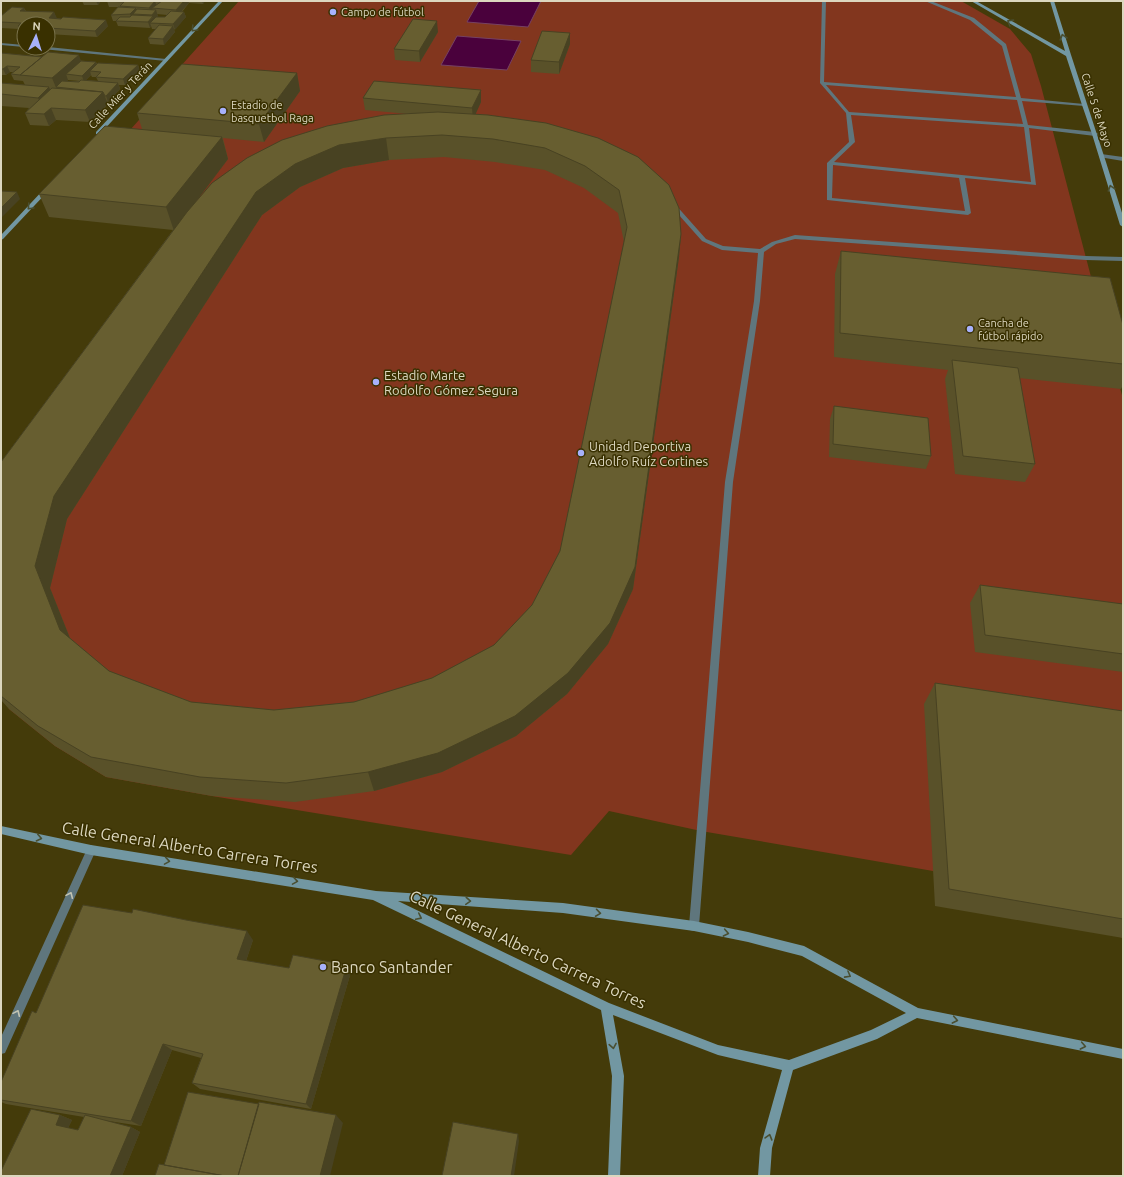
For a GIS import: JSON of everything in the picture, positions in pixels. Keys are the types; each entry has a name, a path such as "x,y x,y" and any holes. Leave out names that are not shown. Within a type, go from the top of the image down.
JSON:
{"main road":[{"name":"Calle Mier y Terán","path":"92,140 222,1"},
{"path":"973,1 1010,22 1029,35 1068,55"},
{"name":"Calle 5 de Mayo","path":"1052,1 1123,225"},
{"path":"1,238 49,186"},
{"name":"Calle General Alberto Carrera Torres","path":"1,830 91,850 327,886 374,895 563,908 694,926 748,937 804,951 917,1013 1123,1054"},
{"name":"Calle General Alberto Carrera Torres","path":"374,895 606,1007 718,1050 789,1066"},
{"path":"606,1007 618,1076 614,1176"},
{"path":"764,1176 766,1148 789,1066 873,1035 917,1013"}],"street":[{"path":"824,1 822,83 848,113 852,142 830,163 829,199 968,213 962,177"},
{"path":"830,163 1034,184 1026,126 1020,98 1004,45 972,19 927,1"},
{"path":"1,44 16,45"},
{"path":"56,49 166,60"},
{"path":"822,83 1020,98 1084,105"},
{"path":"848,113 1026,126 1095,134"},
{"path":"1101,156 1123,158"},
{"path":"668,199 704,240 722,248 761,251 774,243 795,237 1123,259"},
{"path":"694,926 729,482 756,301 761,251"},
{"path":"1,1049 91,850"}],"shaded area":[{"name":"Unidad Deportiva Adolfo Ruíz Cortines","path":"239,1 961,1 1010,29 1031,54 1041,86 1123,399 1123,938 933,871 701,831 609,811 571,855 212,796 106,777 55,746 9,709 1,692 1,506 194,235 130,130 174,81 171,77"},
{"path":"479,1 541,1 528,27 467,22"},
{"path":"457,36 521,41 507,70 441,65"}],"building":[{"path":"125,1 155,1 149,8 120,6"},
{"path":"162,1 184,1 176,10 152,8"},
{"path":"12,7 24,8 20,11 54,12 51,16 16,16 16,23 1,22 1,16"},
{"path":"118,7 136,8 130,14 111,15"},
{"path":"137,9 156,10 152,15 133,14"},
{"path":"171,11 184,12 173,24 150,23 156,17 165,17"},
{"path":"132,15 153,16 148,22 116,21 120,17 130,17"},
{"path":"63,17 106,20 95,31 56,29 56,19 61,19"},
{"path":"413,19 437,21 419,51 394,49"},
{"path":"159,25 173,26 163,39 148,38"},
{"path":"542,31 570,33 559,62 531,60"},
{"path":"1,53 16,54 16,56 42,57 20,75 11,74 20,67 7,66 1,69"},
{"path":"56,53 79,55 52,78 20,75 43,56 56,56"},
{"path":"81,61 96,62 82,76 66,74"},
{"path":"98,63 138,65 123,79 96,77 101,72 90,71"},
{"path":"182,64 297,73 259,124 137,113"},
{"path":"81,80 118,83 106,96 103,92 56,87 62,81 79,82"},
{"path":"374,81 481,90 472,108 363,98"},
{"path":"1,83 49,87 38,98 1,94"},
{"path":"52,88 103,92 85,110 51,108 44,114 25,113"},
{"path":"438,112 488,115 546,123 598,138 638,157 669,185 679,208 681,234 635,567 610,623 568,673 515,716 438,753 368,772 286,783 200,777 91,757 38,726 1,696 1,462 187,212 212,183 247,158 282,140 327,126 384,115","holes":["442,135 493,139 545,148 585,166 619,190 627,227 560,551 532,605 494,645 432,678 354,702 274,710 191,702 109,671 60,630 35,566 54,496 256,192 295,164 339,145 386,138"]},
{"path":"105,126 222,137 166,207 39,194"},
{"path":"1,191 17,192 1,208"},
{"name":"Cancha de fútbol rápido","path":"841,251 1110,278 1123,325 1123,364 840,333"},
{"path":"952,360 1018,368 1035,464 963,456"},
{"path":"834,406 928,418 931,456 833,444"},
{"path":"980,585 1123,604 1123,654 985,635"},
{"path":"935,683 1123,711 1123,919 949,889"},
{"path":"83,905 132,913 133,909 247,931 237,959 289,968 293,955 347,965 306,1104 192,1083 203,1054 163,1044 131,1121 1,1100 1,1082 32,1011 36,1013"},
{"path":"188,1092 259,1104 238,1176 225,1176 164,1165"},
{"path":"259,1102 336,1115 320,1176 238,1176"},
{"path":"31,1109 60,1115 56,1125 78,1130 85,1115 131,1127 110,1176 1,1176 1,1171"},
{"path":"453,1122 518,1134 511,1176 442,1176"},
{"path":"159,1164 225,1176 155,1176"}],"place":[{"name":"Campo de fútbol","path":"333,12"},
{"name":"Estadio de basquetbol Raga","path":"223,111"},
{"name":"Cancha de fútbol rápido","path":"970,329"},
{"name":"Estadio Marte Rodolfo Gómez Segura","path":"376,382"},
{"name":"Unidad Deportiva Adolfo Ruíz Cortines","path":"581,453"},
{"name":"Banco Santander","path":"323,967"}]}
